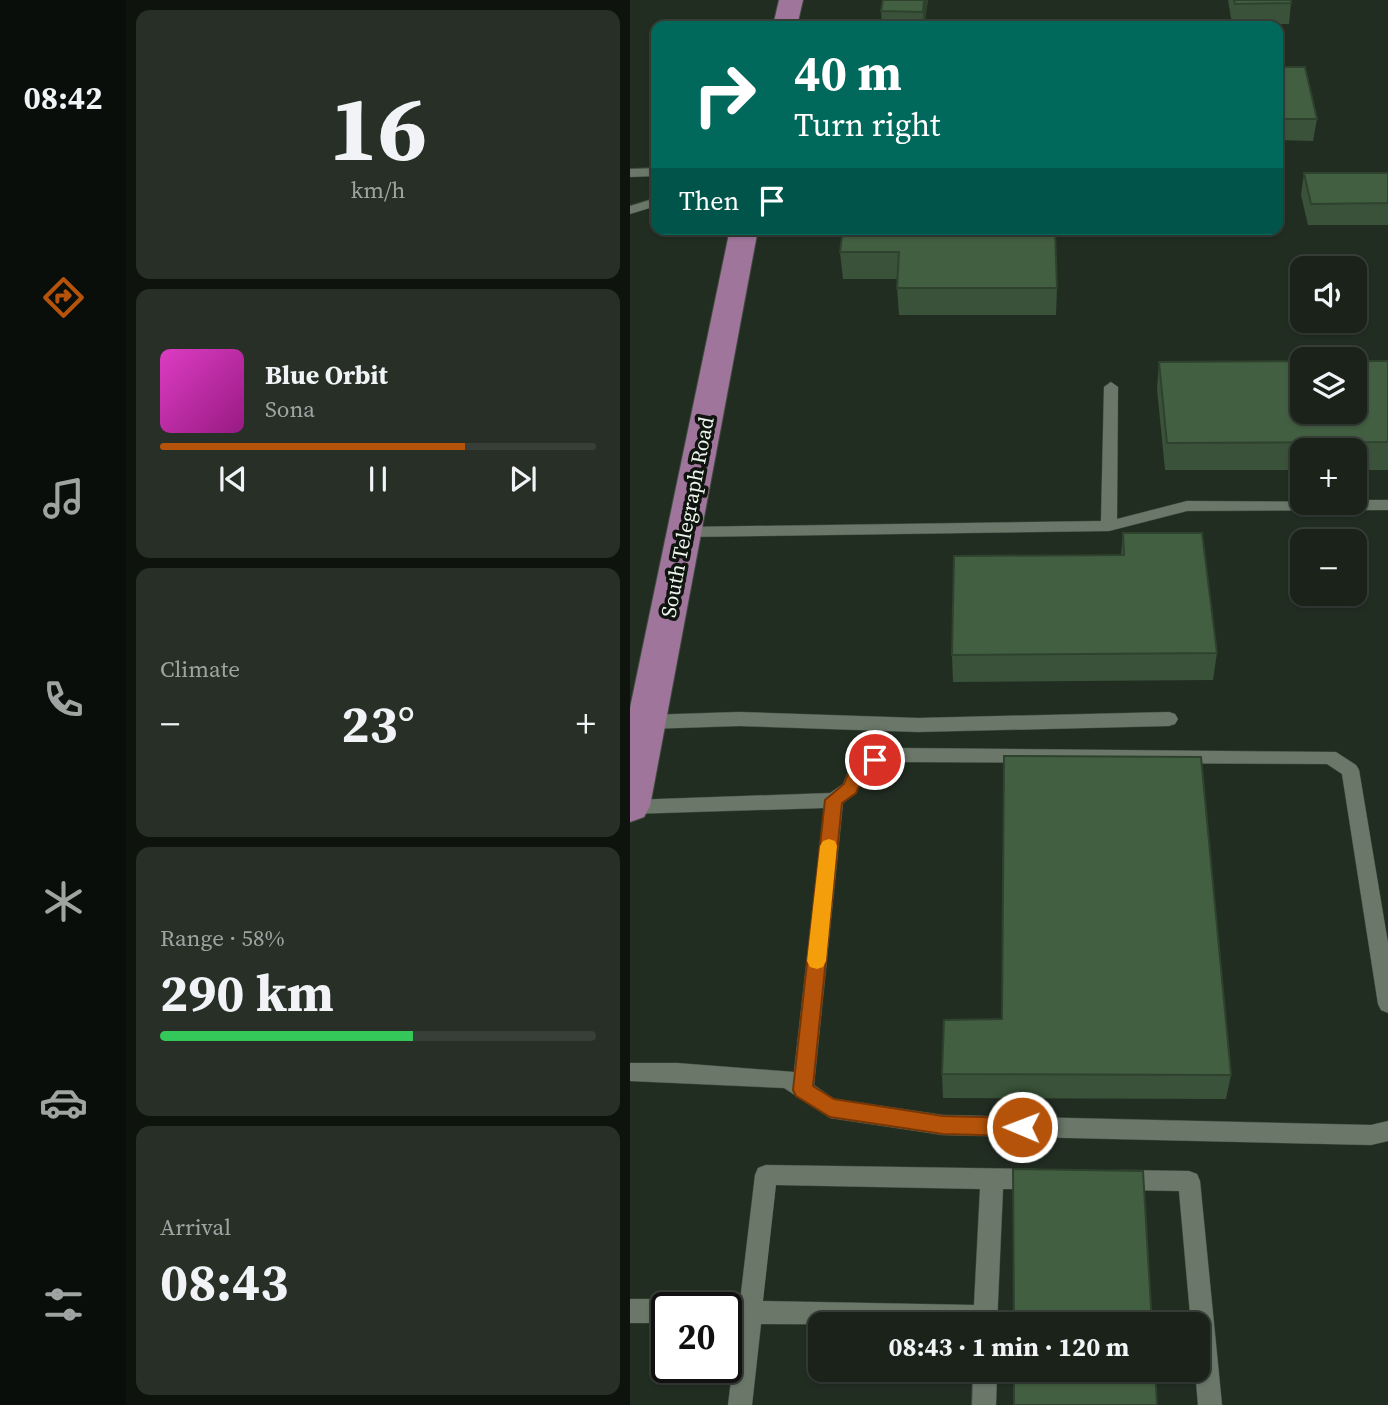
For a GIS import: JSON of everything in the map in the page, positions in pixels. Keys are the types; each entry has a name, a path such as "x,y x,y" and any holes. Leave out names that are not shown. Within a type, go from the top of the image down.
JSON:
{"main road":[{"path":"786,21 790,0"},
{"name":"South Telegraph Road","path":"630,806 743,235"}],"lane":[{"path":"630,173 651,172"},
{"path":"630,210 651,204"},
{"path":"1109,526 1111,387"},
{"path":"685,532 1109,526 1186,506 1388,505"},
{"path":"646,722 739,719 918,725 1169,719"},
{"path":"630,806 834,800 850,788 858,768 875,760 898,755 1331,757 1350,770 1388,1004"},
{"path":"803,1090 834,800"},
{"path":"630,1072 788,1079 830,1108 943,1125 1371,1135 1388,1131"},
{"path":"742,1292 766,1175 1058,1180"},
{"path":"985,1312 992,1179"},
{"path":"1097,1180 1189,1181 1210,1405"},
{"path":"630,1311 651,1311"},
{"path":"742,1312 808,1315"},
{"path":"984,1405 985,1382"},
{"path":"740,1383 740,1405"}],"building":[{"path":"883,0 924,0 923,12 881,11"},
{"path":"1234,0 1291,0 1291,3 1235,4"},
{"path":"1283,67 1305,67 1317,119 1283,119"},
{"path":"1304,173 1388,173 1388,203 1311,204"},
{"path":"842,235 1055,235 1057,288 897,288 899,252 840,252"},
{"path":"1290,361 1290,424 1367,424 1367,361 1388,361 1388,442 1367,442 1367,438 1290,438 1290,442 1167,443 1159,362"},
{"path":"1123,533 1202,533 1217,653 952,655 954,556 1124,555"},
{"path":"1004,756 1201,757 1231,1075 942,1074 944,1020 1002,1019"},
{"path":"1013,1169 1143,1171 1151,1312 1014,1312"},
{"path":"1014,1382 1156,1382 1157,1405 1014,1405"}],"slow traffic":[{"path":"817,961 829,846"}],"route":[{"path":"875,760 858,768 850,788 834,800 803,1090 830,1108 943,1125 1022,1127"}]}
